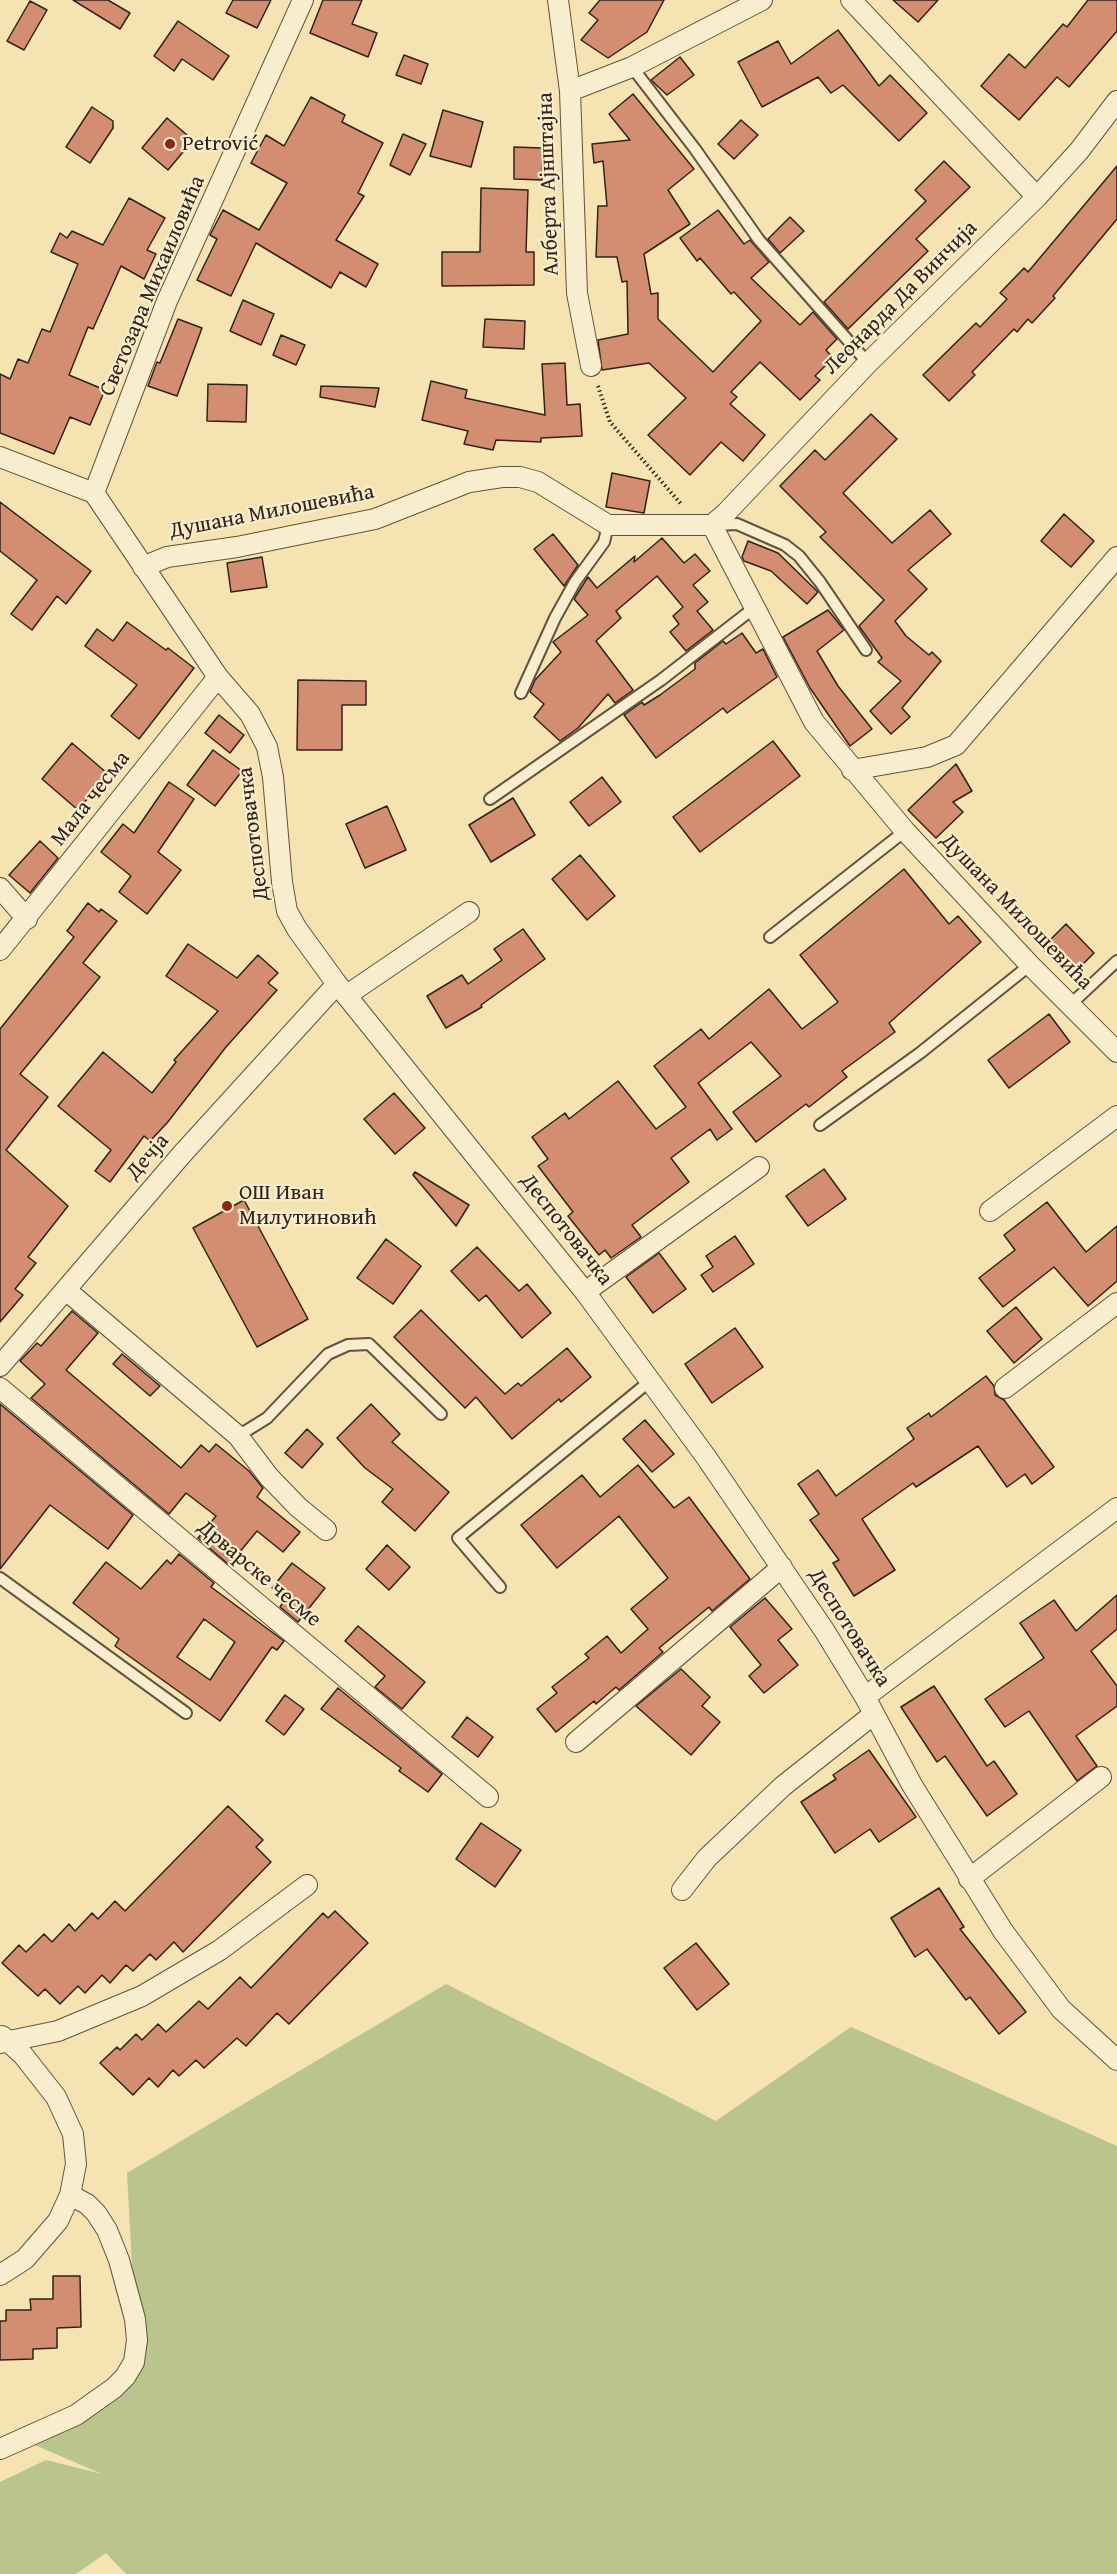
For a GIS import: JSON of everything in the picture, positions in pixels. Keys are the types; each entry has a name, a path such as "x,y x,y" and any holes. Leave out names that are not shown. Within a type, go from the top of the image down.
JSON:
{"street":[{"name":"Светозара Михаиловића","path":"94,493 167,302 303,0"},
{"name":"Алберта Ајнштајна","path":"558,0 570,92 578,293 583,333 591,366"},
{"path":"570,92 632,67 762,0"},
{"path":"851,0 1037,197"},
{"name":"Леонарда Да Винчија","path":"712,525 726,514 868,363 1037,197 1079,151 1117,101"},
{"path":"0,457 94,493"},
{"name":"Душана Милошевића","path":"143,567 167,556 237,547 375,519 469,482 492,477 520,477 538,482 608,525"},
{"name":"Деспотовачка","path":"94,493 218,677 250,714 267,747 273,777 286,905 303,938 342,990 585,1292 650,1381 782,1567 870,1706 912,1785 1002,1931 1061,2009 1117,2060"},
{"path":"608,525 712,525"},
{"name":"Душана Милошевића","path":"712,525 814,722 905,831 1030,965 1117,1052"},
{"path":"852,770 927,757 956,745 1117,557"},
{"name":"Мала чесма","path":"0,950 218,677"},
{"path":"0,888 27,919"},
{"name":"Дечја","path":"0,1366 183,1153 342,990 469,912"},
{"path":"990,1211 1117,1116"},
{"path":"585,1292 759,1167"},
{"path":"66,1290 238,1436 269,1477 326,1530"},
{"path":"1005,1389 1117,1303"},
{"name":"Дрварске чесме","path":"0,1388 488,1797"},
{"path":"682,1890 707,1858 870,1706 1117,1508"},
{"path":"576,1742 782,1567"},
{"path":"969,1879 1101,1777"},
{"path":"3,2040 68,2027 110,2010 180,1976 220,1950 307,1885"},
{"path":"0,2275 25,2259 58,2221 70,2195 75,2176 76,2152 73,2134 64,2113 42,2079 3,2040"},
{"path":"0,2449 76,2415 114,2388 125,2377 134,2362 137,2340 135,2319 119,2260 107,2230 96,2213 87,2204 70,2195"}],"lane":[{"path":"632,67 695,148 759,240 868,363"},
{"path":"712,525 736,524 785,545 798,556 820,582 866,650"},
{"path":"522,693 555,618 575,582 604,542 608,525"},
{"path":"490,799 661,680 754,608"},
{"name":"Душана Милошевића","path":"770,937 905,831"},
{"path":"1071,1004 1117,961"},
{"path":"820,1125 920,1053 1030,965"},
{"path":"238,1436 267,1418 328,1354 348,1345 369,1344 441,1414"},
{"path":"500,1587 458,1538 650,1381"},
{"path":"0,1578 186,1713"}],"path":[{"path":"591,366 610,422 682,505 683,524"}],"green space":[{"path":"446,1984 716,2121 851,2027 1117,2146 1117,2574 126,2574 106,2553 76,2574 0,2574 0,2482 46,2460 102,2474 23,2440 125,2377 135,2319 127,2173"}],"building":[{"path":"73,0 108,0 130,13 120,29"},
{"path":"233,0 271,0 257,28 226,13"},
{"path":"323,0 362,0 352,24 377,33 368,57 310,33"},
{"path":"600,0 664,0 647,32 608,58 581,40 598,20 589,13"},
{"path":"893,0 938,0 918,22"},
{"path":"1088,0 1117,0 1117,31 1069,87 1057,77 1019,120 981,86 1009,54 1025,68 1063,24 1067,27"},
{"path":"30,1 47,10 24,50 7,41"},
{"path":"178,21 229,56 213,80 182,59 174,71 154,56"},
{"path":"838,30 879,86 890,75 927,113 899,141 843,85 831,93 818,77 762,107 738,62 778,41 791,64"},
{"path":"404,55 428,64 421,84 396,75"},
{"path":"680,57 694,75 667,95 651,80"},
{"path":"633,94 694,169 668,190 690,224 644,254 651,294 658,293 658,319 713,372 761,321 734,292 731,294 700,258 697,261 680,238 718,210 744,244 750,240 769,262 751,278 800,325 813,312 837,339 826,350 833,358 815,376 820,380 800,400 760,362 731,392 737,397 730,404 765,435 743,461 721,442 690,475 648,435 686,398 649,363 602,370 598,340 628,334 627,281 622,282 617,257 596,257 598,206 607,206 603,161 594,163 592,144 630,140 609,114"},
{"path":"311,97 345,115 342,122 383,143 358,193 364,196 336,240 378,264 366,287 340,272 331,288 256,243 231,296 197,280 217,239 210,235 223,210 259,230 287,183 251,163 266,135 284,146"},
{"path":"92,107 113,121 113,128 90,163 66,147"},
{"path":"443,110 483,122 471,167 430,156"},
{"path":"167,118 193,140 168,170 142,148"},
{"path":"741,120 758,135 734,159 718,144"},
{"path":"403,134 426,144 410,175 390,165"},
{"path":"514,147 542,148 542,180 514,179"},
{"path":"944,161 970,187 916,239 928,251 848,329 824,302 926,201 915,190"},
{"path":"1117,166 1117,219 1053,296 1055,298 1032,323 1028,319 1017,332 1014,329 972,372 975,375 949,401 923,375 976,323 980,327 1007,299 1000,293 1024,268 1028,272"},
{"path":"481,188 528,190 526,252 534,252 534,285 442,286 442,252 480,252"},
{"path":"129,198 165,218 147,250 156,254 144,279 121,266 93,329 88,327 69,375 105,390 90,425 70,417 54,454 0,433 0,374 10,379 18,359 28,363 42,329 50,332 78,264 51,252 60,233 67,238 72,231 103,245"},
{"path":"790,217 804,231 780,253 768,239"},
{"path":"243,300 274,314 261,345 230,331"},
{"path":"178,319 202,328 177,396 148,386"},
{"path":"485,319 525,321 524,349 483,347"},
{"path":"281,335 305,345 296,365 273,355"},
{"path":"565,363 567,405 580,404 582,436 541,438 541,442 496,440 493,450 464,444 468,431 422,420 431,381 467,390 465,398 545,415 542,364"},
{"path":"208,384 247,385 246,422 207,421"},
{"path":"321,386 379,388 375,407 320,397"},
{"path":"871,414 897,439 843,493 892,543 930,510 951,534 908,570 927,589 895,621 906,636 929,655 932,652 941,661 902,708 910,717 891,734 870,711 901,681 878,662 882,658 859,626 884,600 820,537 826,532 780,486 815,450 825,460"},
{"path":"612,473 650,481 644,513 606,507"},
{"path":"0,502 91,571 66,604 57,596 32,630 11,614 37,580 0,551"},
{"path":"1064,514 1094,541 1071,567 1041,541"},
{"path":"553,534 578,565 564,586 534,549"},
{"path":"662,538 684,563 695,554 710,571 693,585 708,602 697,611 713,630 686,651 670,632 679,624 673,616 683,607 657,576 616,611 621,618 596,641 633,690 615,703 608,694 578,728 560,741 534,717 544,704 530,692 535,680 561,652 553,642 588,615 574,599 588,577 597,588 635,556 634,562"},
{"path":"748,541 778,553 818,592 807,604 771,571 744,561 742,557"},
{"path":"262,557 267,587 231,592 227,563"},
{"path":"828,610 844,630 817,651 838,686 872,729 850,746 810,688 783,637"},
{"path":"127,622 194,668 139,739 111,716 137,685 85,646 97,629 113,641"},
{"path":"742,633 756,653 763,649 777,677 727,713 723,708 656,758 624,715 642,702 644,705 660,695 695,669 695,663 723,641 726,644"},
{"path":"298,680 366,681 366,705 342,705 342,750 297,750"},
{"path":"219,715 244,735 230,753 205,733"},
{"path":"773,741 800,776 700,852 673,817"},
{"path":"72,743 108,774 78,810 42,779"},
{"path":"213,750 242,771 215,806 187,785"},
{"path":"956,764 972,791 953,802 963,812 936,838 908,810"},
{"path":"602,777 621,802 589,826 570,802"},
{"path":"169,782 194,799 158,852 181,870 147,914 119,892 131,876 101,852 123,824 134,833"},
{"path":"513,798 535,835 491,862 469,825"},
{"path":"387,806 406,850 365,868 346,824"},
{"path":"40,841 58,858 30,893 9,875"},
{"path":"580,855 615,896 587,920 552,879"},
{"path":"904,869 949,924 958,916 981,942 889,1023 895,1032 842,1071 847,1077 809,1107 806,1104 756,1142 733,1112 781,1076 751,1042 698,1083 732,1129 717,1140 710,1129 671,1158 689,1182 632,1225 641,1237 611,1258 605,1250 599,1255 568,1216 573,1212 538,1166 548,1159 532,1137 565,1113 569,1119 618,1081 656,1129 686,1107 654,1066 701,1029 709,1039 769,989 802,1029 838,1002 800,955"},
{"path":"88,903 99,912 101,909 117,921 83,963 100,977 20,1074 48,1097 6,1150 68,1206 28,1257 36,1263 15,1289 23,1295 0,1322 0,1029 74,937 67,931"},
{"path":"1066,924 1094,953 1070,977 1042,948"},
{"path":"523,929 545,959 481,1005 482,1007 446,1028 427,996 462,975 468,984 502,960 494,949"},
{"path":"188,944 237,978 258,955 278,973 268,983 277,990 226,1047 167,1123 150,1141 144,1136 110,1182 95,1171 111,1150 58,1106 103,1052 152,1093 176,1062 174,1060 218,1011 166,976"},
{"path":"1049,1014 1070,1042 1009,1088 988,1060"},
{"path":"394,1093 425,1128 395,1154 364,1119"},
{"path":"824,1169 846,1199 808,1226 786,1196"},
{"path":"415,1172 469,1205 456,1226 413,1175"},
{"path":"244,1200 308,1319 257,1347 193,1228"},
{"path":"1047,1202 1086,1252 1117,1226 1117,1281 1088,1306 1054,1267 1003,1307 979,1278 1015,1250 1004,1235"},
{"path":"735,1236 754,1264 713,1292 701,1275 713,1267 706,1256"},
{"path":"386,1239 421,1266 393,1304 357,1278"},
{"path":"477,1247 519,1291 527,1284 551,1313 522,1338 486,1295 479,1301 451,1271"},
{"path":"659,1253 686,1289 653,1313 626,1277"},
{"path":"1016,1307 1042,1339 1014,1363 987,1331"},
{"path":"421,1310 505,1394 518,1383 521,1386 567,1348 591,1377 561,1402 559,1399 512,1439 476,1397 465,1408 394,1337"},
{"path":"72,1311 98,1333 66,1370 181,1468 201,1445 209,1452 216,1444 249,1471 263,1488 257,1497 300,1532 283,1552 257,1531 229,1565 198,1538 216,1516 186,1493 169,1514 31,1398 45,1384 20,1361 37,1343 41,1346"},
{"path":"735,1328 763,1367 712,1403 685,1364"},
{"path":"122,1354 160,1386 150,1396 113,1364"},
{"path":"986,1376 994,1386 995,1395 1004,1400 1054,1467 1032,1484 1025,1474 1007,1487 978,1446 916,1487 913,1483 862,1519 895,1570 854,1596 833,1563 839,1560 810,1520 819,1514 798,1484 818,1470 836,1496 914,1439 907,1428 929,1413 931,1417"},
{"path":"0,1404 133,1515 108,1549 50,1505 0,1569"},
{"path":"371,1404 400,1434 392,1442 449,1492 415,1531 382,1502 393,1489 365,1468 337,1438"},
{"path":"645,1420 674,1454 652,1472 623,1439"},
{"path":"307,1429 323,1444 302,1468 285,1453"},
{"path":"638,1465 674,1508 689,1497 750,1579 712,1611 709,1607 659,1648 663,1652 619,1690 616,1687 596,1704 594,1701 556,1732 537,1709 557,1693 552,1687 589,1658 585,1654 607,1636 621,1653 648,1629 631,1609 668,1578 619,1516 557,1568 521,1525 582,1475 600,1497"},
{"path":"387,1545 410,1567 389,1590 366,1569"},
{"path":"179,1554 214,1583 211,1587 284,1641 277,1650 272,1647 220,1721 115,1646 119,1639 73,1603 106,1562 141,1589 167,1560 171,1564","holes":["204,1619 235,1642 210,1680 177,1657"]},
{"path":"292,1563 325,1588 298,1622 280,1607 286,1598 272,1588"},
{"path":"1117,1595 1117,1629 1091,1651 1117,1686 1117,1706 1076,1736 1097,1766 1077,1781 1029,1711 1005,1727 985,1699 1044,1658 1020,1623 1054,1600 1076,1631"},
{"path":"765,1598 792,1629 778,1640 798,1665 764,1693 749,1676 761,1665 730,1627"},
{"path":"358,1626 425,1682 402,1709 375,1687 385,1676 345,1641"},
{"path":"681,1669 710,1697 702,1706 720,1722 691,1755 636,1706"},
{"path":"934,1686 987,1766 994,1761 1017,1794 987,1816 945,1756 937,1762 901,1707"},
{"path":"338,1688 442,1774 428,1792 399,1771 401,1768 321,1709"},
{"path":"285,1695 304,1709 284,1735 266,1721"},
{"path":"467,1717 493,1737 478,1757 452,1737"},
{"path":"869,1750 916,1817 879,1842 870,1829 835,1853 801,1802 836,1779 833,1775"},
{"path":"228,1806 263,1840 256,1847 271,1862 183,1952 174,1942 156,1960 150,1954 133,1971 126,1965 110,1983 102,1975 85,1993 78,1986 60,2004 45,1989 38,1996 2,1963 19,1945 26,1952 44,1934 52,1942 69,1924 75,1931 92,1913 98,1919 115,1901 125,1911"},
{"path":"481,1823 521,1850 495,1887 456,1859"},
{"path":"939,1888 964,1927 960,1929 1026,2012 999,2034 970,1997 966,2000 927,1949 915,1957 891,1918"},
{"path":"335,1911 368,1943 289,2024 277,2013 246,2046 237,2038 204,2068 196,2060 179,2076 173,2070 158,2087 149,2078 133,2095 100,2063 117,2047 120,2050 136,2034 142,2040 158,2024 166,2032 199,2001 208,2009 240,1977 251,1988 323,1913 328,1918"},
{"path":"696,1943 729,1984 697,2010 664,1968"},
{"path":"53,2276 80,2276 81,2327 57,2328 57,2348 33,2349 33,2359 0,2360 0,2321 6,2321 6,2310 31,2310 30,2299 53,2299"}],"place":[{"name":"Petrović","path":"170,144"},
{"name":"ОШ Иван Милутиновић","path":"227,1206"}]}
